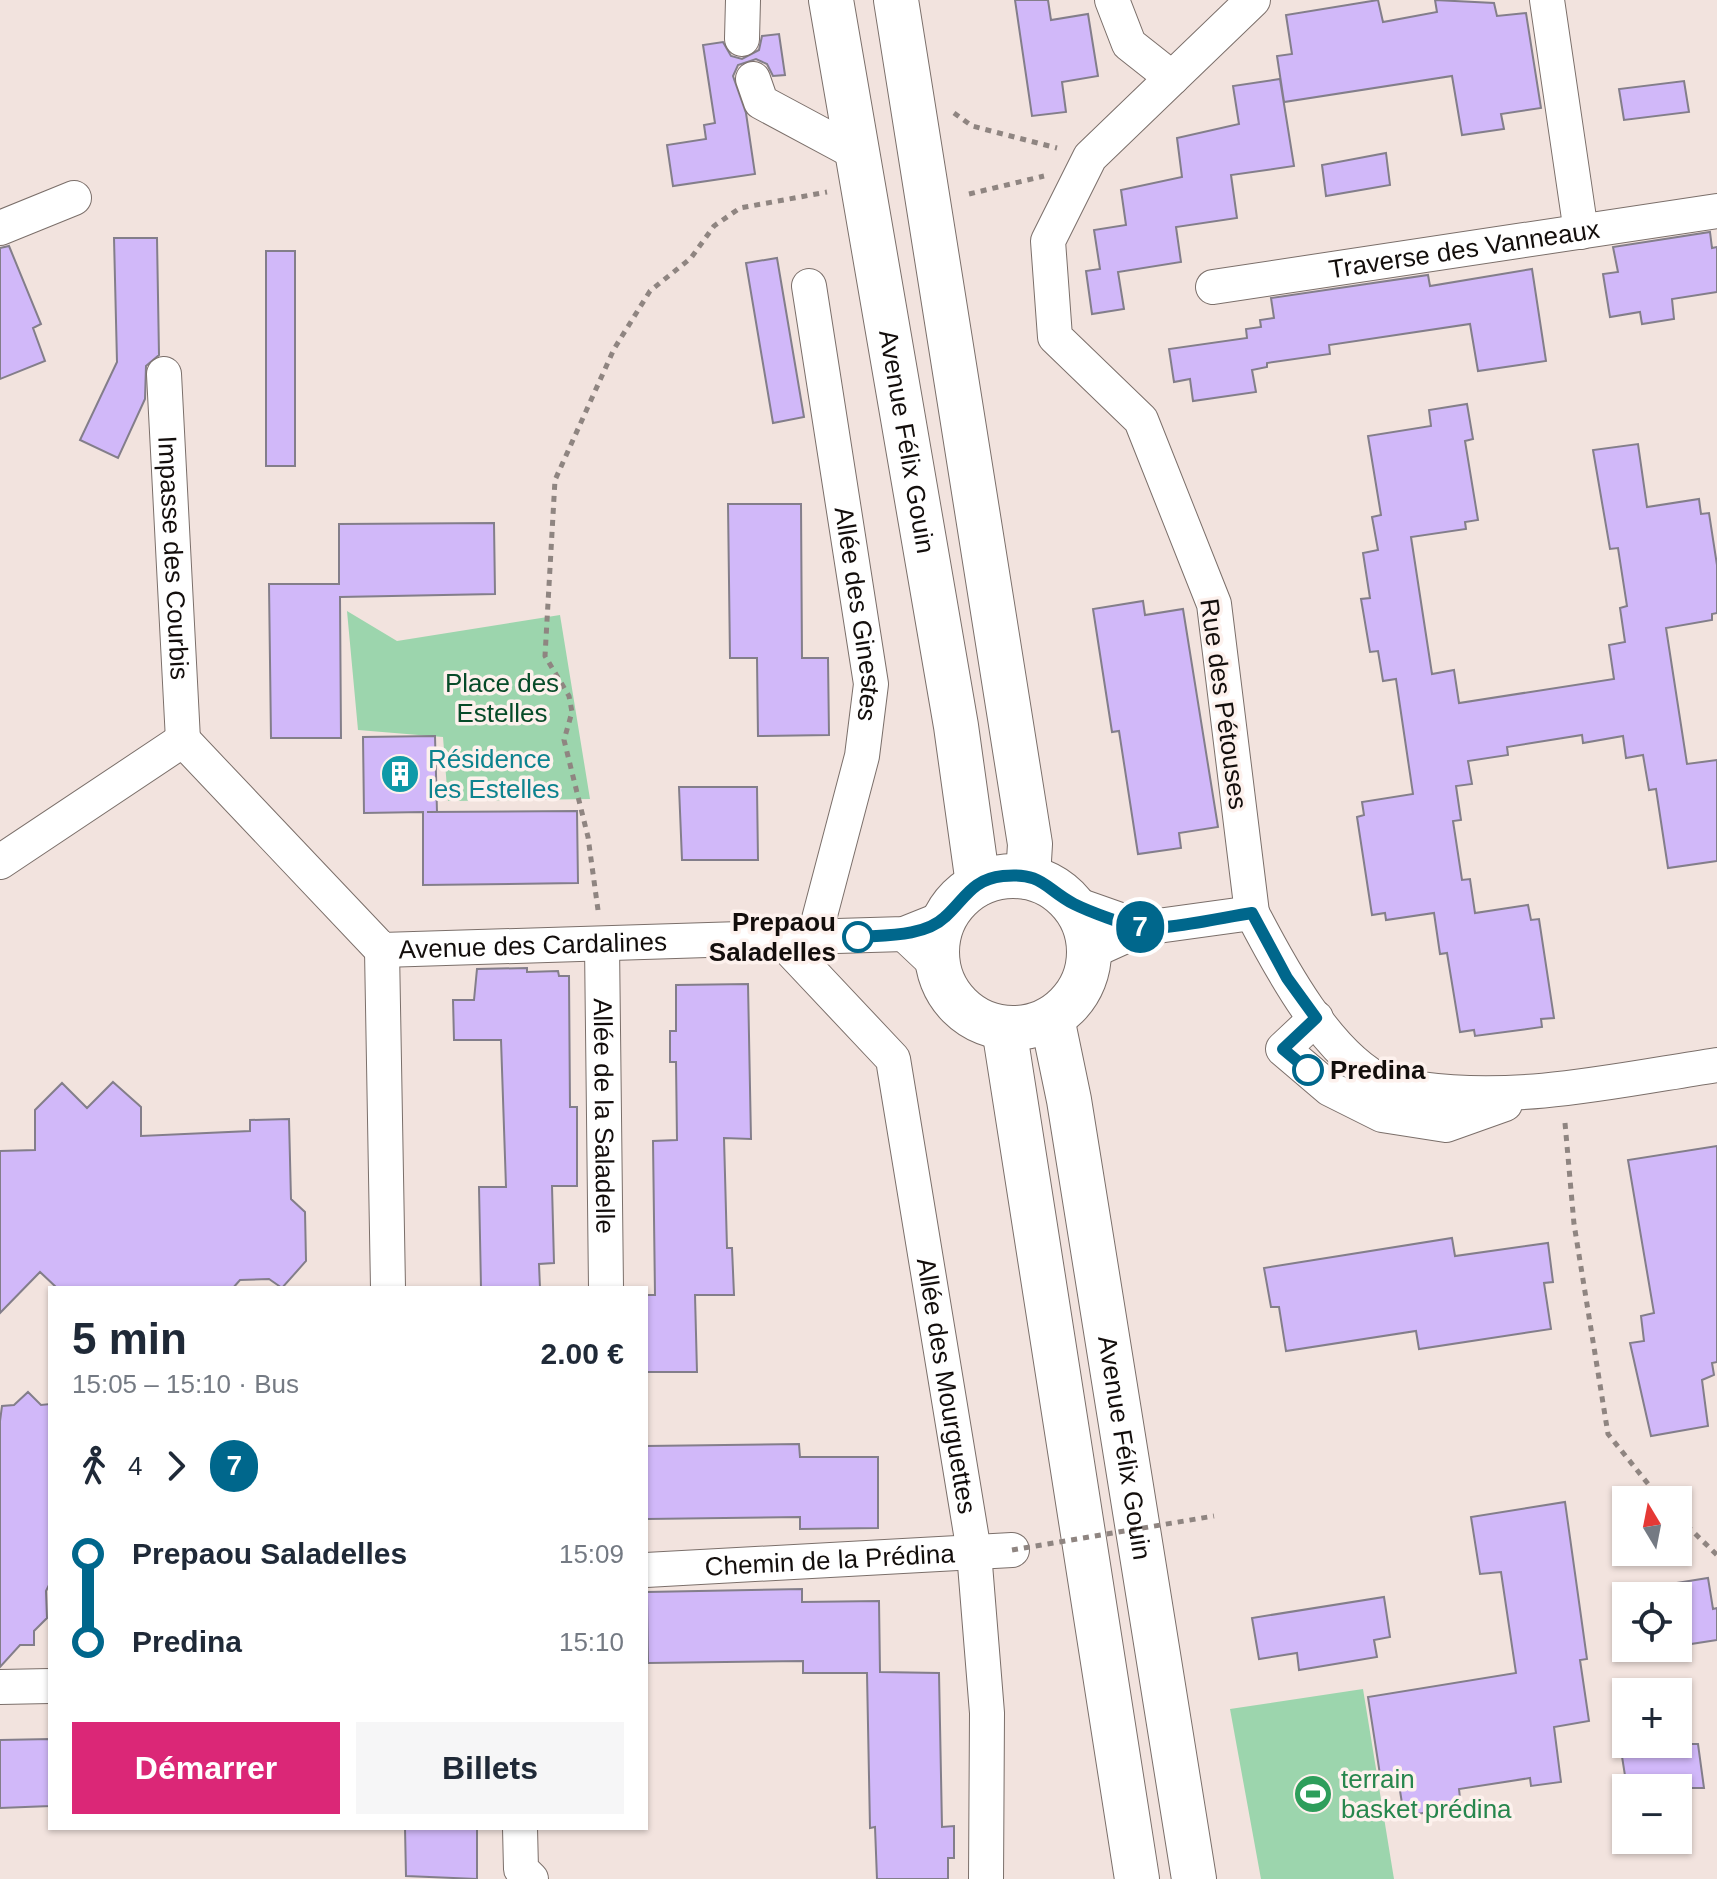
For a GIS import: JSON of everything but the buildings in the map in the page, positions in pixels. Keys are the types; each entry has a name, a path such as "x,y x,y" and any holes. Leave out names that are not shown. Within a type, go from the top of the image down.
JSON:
{"main road":[{"name":"Avenue Félix Gouin","path":"831,0 956,726 978,884"},
{"path":"896,0 1028,831 1028,877"},
{"path":"1001,876 1028,877 1052,886 1072,903 1085,926 1090,952 1085,978 1072,1001 1052,1018 1029,1027 1004,1028 981,1021 961,1008 946,989 938,966 937,942 944,918 958,898 978,884 1001,876"},
{"name":"Avenue Félix Gouin","path":"1052,1018 1069,1100 1194,1879"},
{"name":"Avenue Félix Gouin","path":"1004,1028 1137,1879"}],"street":[{"path":"742,39 743,0"},
{"path":"1112,0 1129,44 1172,78"},
{"name":"Rue des Pétouses","path":"1252,913 1214,604 1141,420 1055,337 1048,241 1082,171 1253,0"},
{"path":"1547,0 1581,232"},
{"path":"753,79 761,102 856,153"},
{"path":"0,228 74,198"},
{"name":"Traverse des Vanneaux","path":"1213,287 1717,211"},
{"name":"Allée des Ginestes","path":"797,939 862,756 871,684 809,286"},
{"name":"Impasse des Courbis","path":"164,374 183,740"},
{"path":"0,862 183,740"},
{"name":"Avenue des Cardalines","path":"183,740 382,950 904,934 944,918"},
{"path":"1072,903 1143,928"},
{"path":"1090,952 1143,928 1252,913 1287,978 1335,1045 1386,1083 1463,1095 1548,1091 1717,1065"},
{"path":"904,934 938,966"},
{"name":"Allée des Mourguettes","path":"797,939 893,1059 974,1552 987,1713 986,1879"},
{"name":"Allée de la Saladelle","path":"602,944 606,1286"},
{"path":"382,950 388,1286"},
{"name":"Chemin de la Prédina","path":"648,1570 1012,1550"},
{"path":"0,1687 48,1686"},
{"path":"520,1830 521,1869 531,1879"}],"path":[{"path":"947,108 972,126 1082,171"},
{"path":"969,194 1044,176 1082,171"},
{"path":"602,944 588,837 564,740 572,712 569,696 545,656 555,480 614,349 650,291 691,258 714,226 740,208 832,191"},
{"path":"1548,1091 1574,1224 1608,1434 1650,1486"},
{"path":"1012,1550 1214,1516"},
{"path":"1692,1531 1717,1555"}],"green space":[{"name":"Place des Estelles","path":"347,611 397,641 560,615 590,799 448,801 443,737 358,730"},
{"name":"terrain basket prédina","path":"1363,1689 1394,1879 1261,1879 1230,1709"}],"bus line":[{"name":"7","path":"858,937 904,934 944,918 958,898 978,884 1001,876 1028,877 1052,886 1072,903 1143,928 1252,913 1287,978 1316,1018 1283,1049 1308,1070"}],"place":[{"name":"Résidence les Estelles","path":"400,774"},
{"name":"Prepaou Saladelles","path":"858,937"},
{"name":"Predina","path":"1308,1070"},
{"name":"terrain basket prédina","path":"1313,1794"}]}
